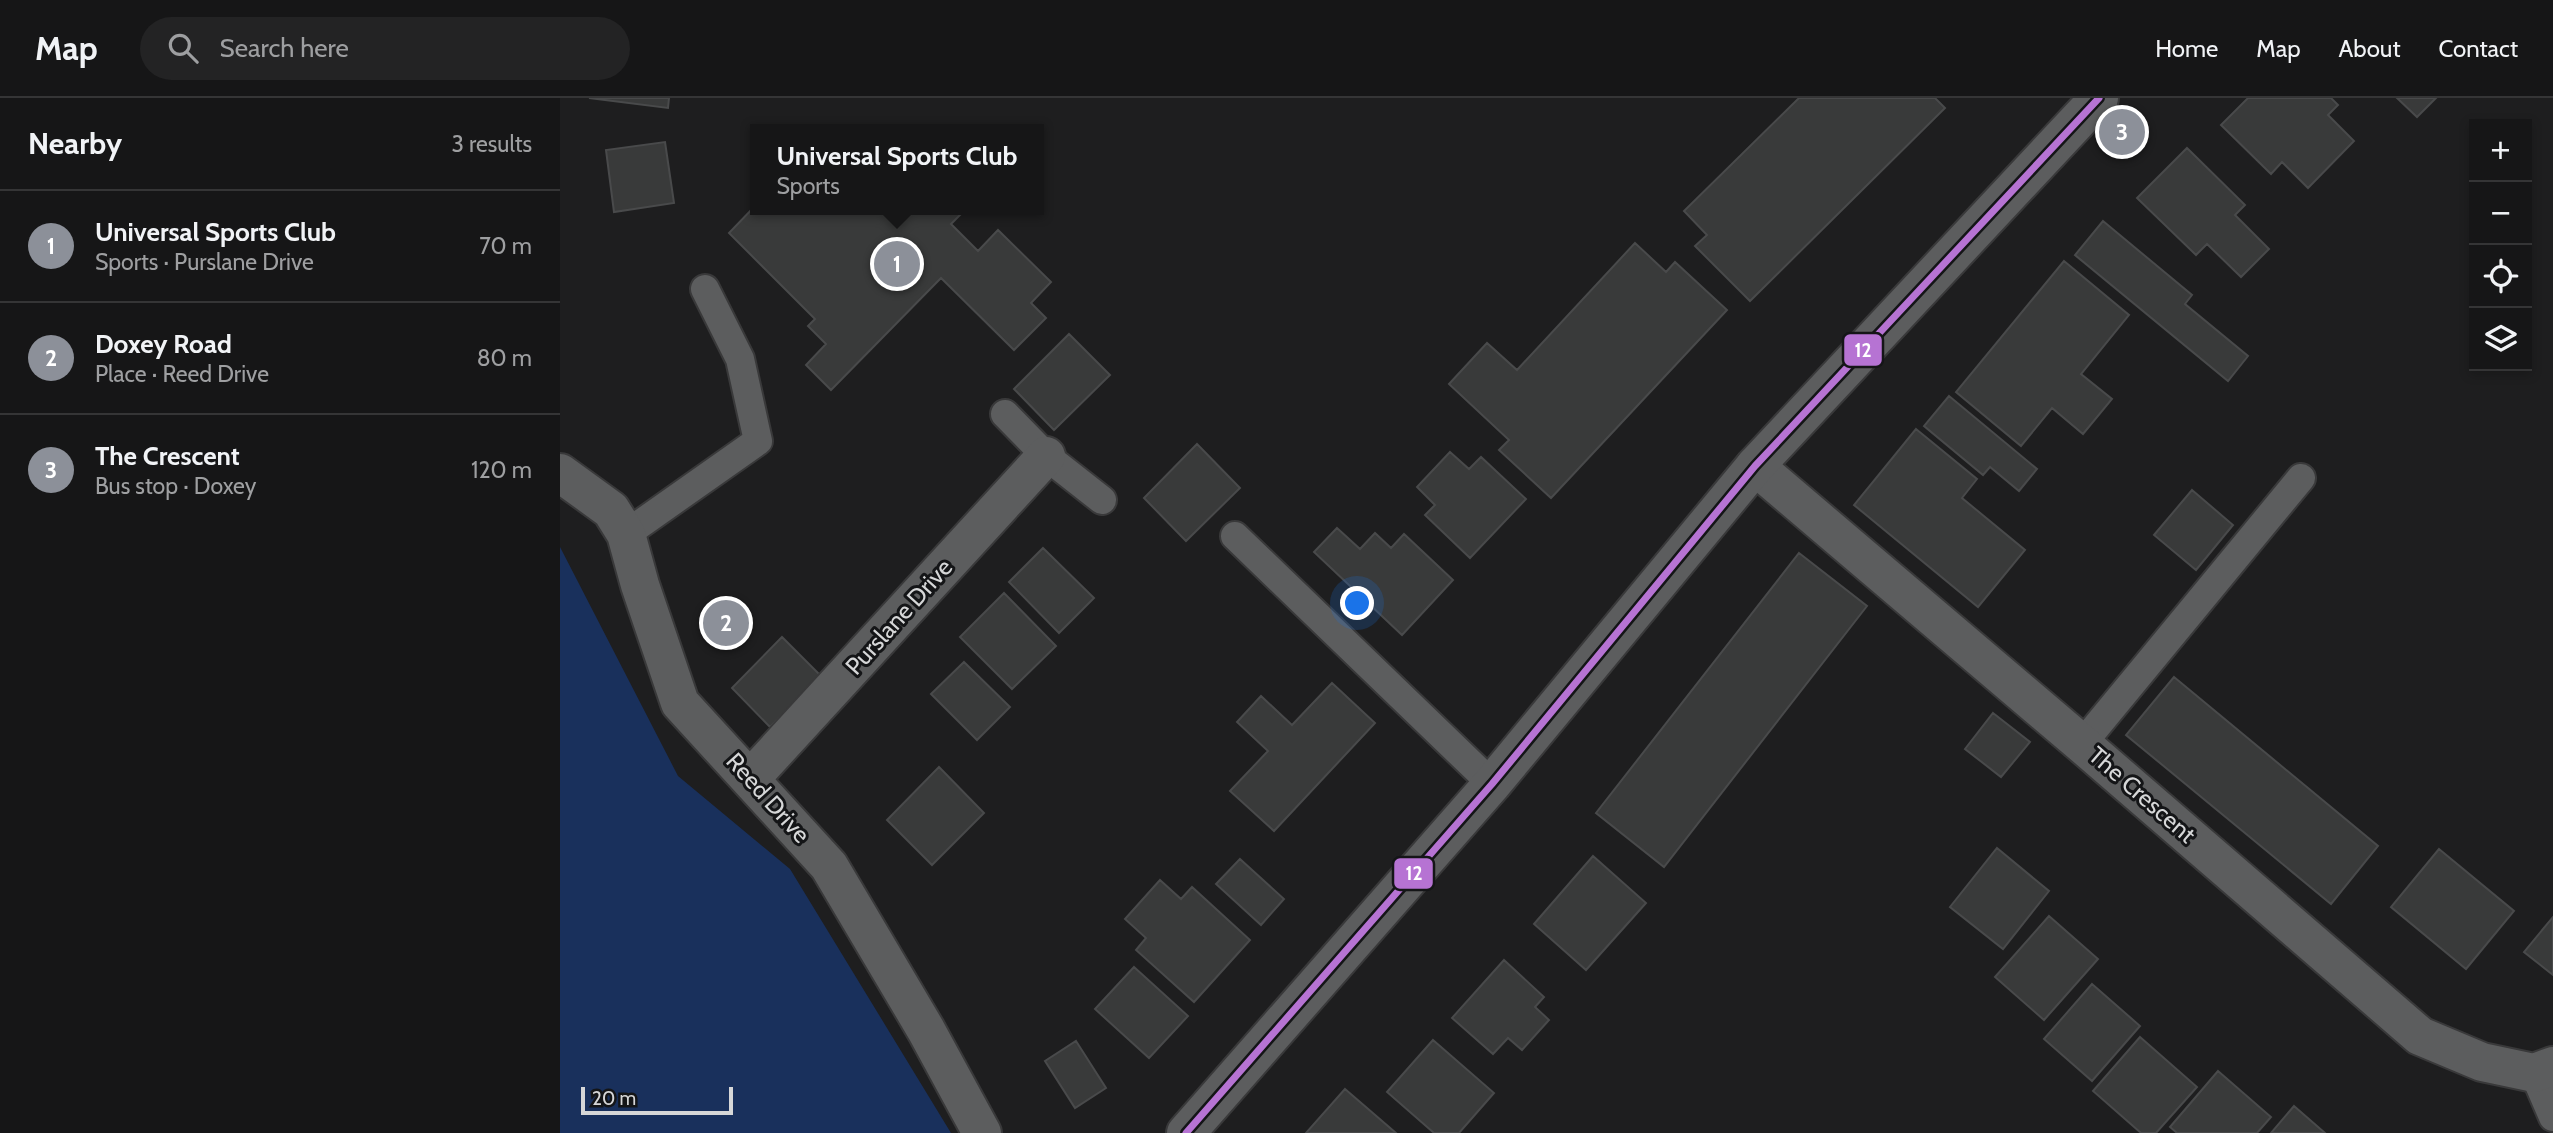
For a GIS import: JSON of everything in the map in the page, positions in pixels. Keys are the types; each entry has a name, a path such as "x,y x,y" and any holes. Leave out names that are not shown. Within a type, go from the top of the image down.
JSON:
{"street":[{"path":"1186,1133 1492,784 1755,466 2099,98"},
{"name":"Purslane Drive","path":"751,778 1046,456"},
{"name":"The Crescent","path":"1755,466 2420,1036 2482,1062 2543,1070"},
{"name":"Reed Drive","path":"560,473 611,510 626,534 640,585 680,703 829,866 926,1030 982,1133"}],"lane":[{"path":"626,534 758,441 740,359 705,289"},
{"path":"1005,414 1046,456 1102,500"},
{"path":"2082,744 2301,478"},
{"path":"1236,536 1492,784"},
{"path":"2543,1070 2553,1117"}],"shaded area":[{"path":"560,547 678,776 790,869 951,1133 560,1133"}],"building":[{"path":"589,98 669,98 668,108"},
{"path":"1799,98 1935,98 1945,108 1750,301 1695,246 1707,235 1684,211"},
{"path":"2248,98 2331,98 2338,105 2328,115 2354,141 2308,188 2282,162 2271,174 2221,125"},
{"path":"2397,98 2436,98 2417,117"},
{"path":"665,142 674,203 614,212 606,150"},
{"path":"2187,148 2245,205 2235,215 2269,249 2241,277 2207,244 2196,255 2137,198"},
{"path":"750,211 750,215 960,215 951,224 978,251 998,230 1051,282 1031,303 1046,318 1014,350 941,278 831,390 806,365 826,344 808,326 815,319 729,233"},
{"path":"2103,221 2192,295 2185,304 2248,356 2228,381 2075,255"},
{"path":"1635,243 1666,272 1675,262 1727,310 1551,498 1499,450 1509,440 1449,384 1487,343 1517,370"},
{"path":"2064,261 2129,315 2081,374 2112,399 2083,434 2052,408 2021,446 1956,392"},
{"path":"1069,334 1110,375 1054,430 1014,389"},
{"path":"1949,396 2037,469 2019,491 1990,467 1983,475 1924,426"},
{"path":"1916,429 1977,479 1962,498 2025,550 1978,607 1854,505"},
{"path":"1197,444 1240,488 1186,541 1144,498"},
{"path":"1450,452 1469,469 1481,457 1526,499 1470,558 1425,515 1435,505 1417,487"},
{"path":"2192,490 2233,525 2196,570 2154,535"},
{"path":"1337,528 1360,549 1375,533 1391,548 1404,534 1453,580 1402,635 1314,552"},
{"path":"1043,548 1094,598 1059,633 1009,582"},
{"path":"1799,553 1867,606 1664,867 1596,813"},
{"path":"1004,593 1056,646 1012,689 960,637"},
{"path":"723,601 748,625 727,645 704,621"},
{"path":"782,637 821,676 770,727 732,688"},
{"path":"964,662 1010,707 977,740 931,694"},
{"path":"2174,677 2378,846 2331,904 2126,735"},
{"path":"1332,683 1375,723 1274,831 1230,791 1268,751 1237,722 1261,696 1292,725"},
{"path":"1993,713 2030,742 2001,777 1965,749"},
{"path":"939,767 984,813 932,865 887,820"},
{"path":"1997,848 2049,891 2003,949 1950,907"},
{"path":"2439,849 2514,911 2466,969 2391,907"},
{"path":"1593,856 1646,903 1586,970 1534,924"},
{"path":"1240,859 1284,899 1261,925 1216,884"},
{"path":"1160,880 1181,899 1192,887 1250,940 1194,1002 1136,950 1146,938 1125,919"},
{"path":"2049,916 2098,959 2044,1020 1995,977"},
{"path":"2553,917 2553,975 2524,952"},
{"path":"1504,960 1544,997 1535,1007 1549,1020 1522,1050 1508,1038 1493,1054 1452,1018"},
{"path":"1134,967 1188,1016 1149,1058 1095,1009"},
{"path":"2092,984 2140,1026 2092,1081 2044,1039"},
{"path":"2140,1037 2197,1087 2156,1133 2141,1133 2093,1091"},
{"path":"1433,1040 1494,1093 1459,1133 1434,1133 1387,1092"},
{"path":"1076,1041 1106,1088 1075,1108 1045,1061"},
{"path":"2218,1071 2271,1117 2257,1133 2177,1133 2170,1127"},
{"path":"1345,1089 1396,1133 1306,1133"},
{"path":"2294,1106 2325,1133 2271,1133"}],"transit line":[{"name":"12","path":"1186,1133 1492,784 1755,466 2099,98"}],"place":[{"name":"The Crescent","path":"2122,132"},
{"name":"Universal Sports Club","path":"897,264"},
{"name":"Doxey Road","path":"726,623"}]}
